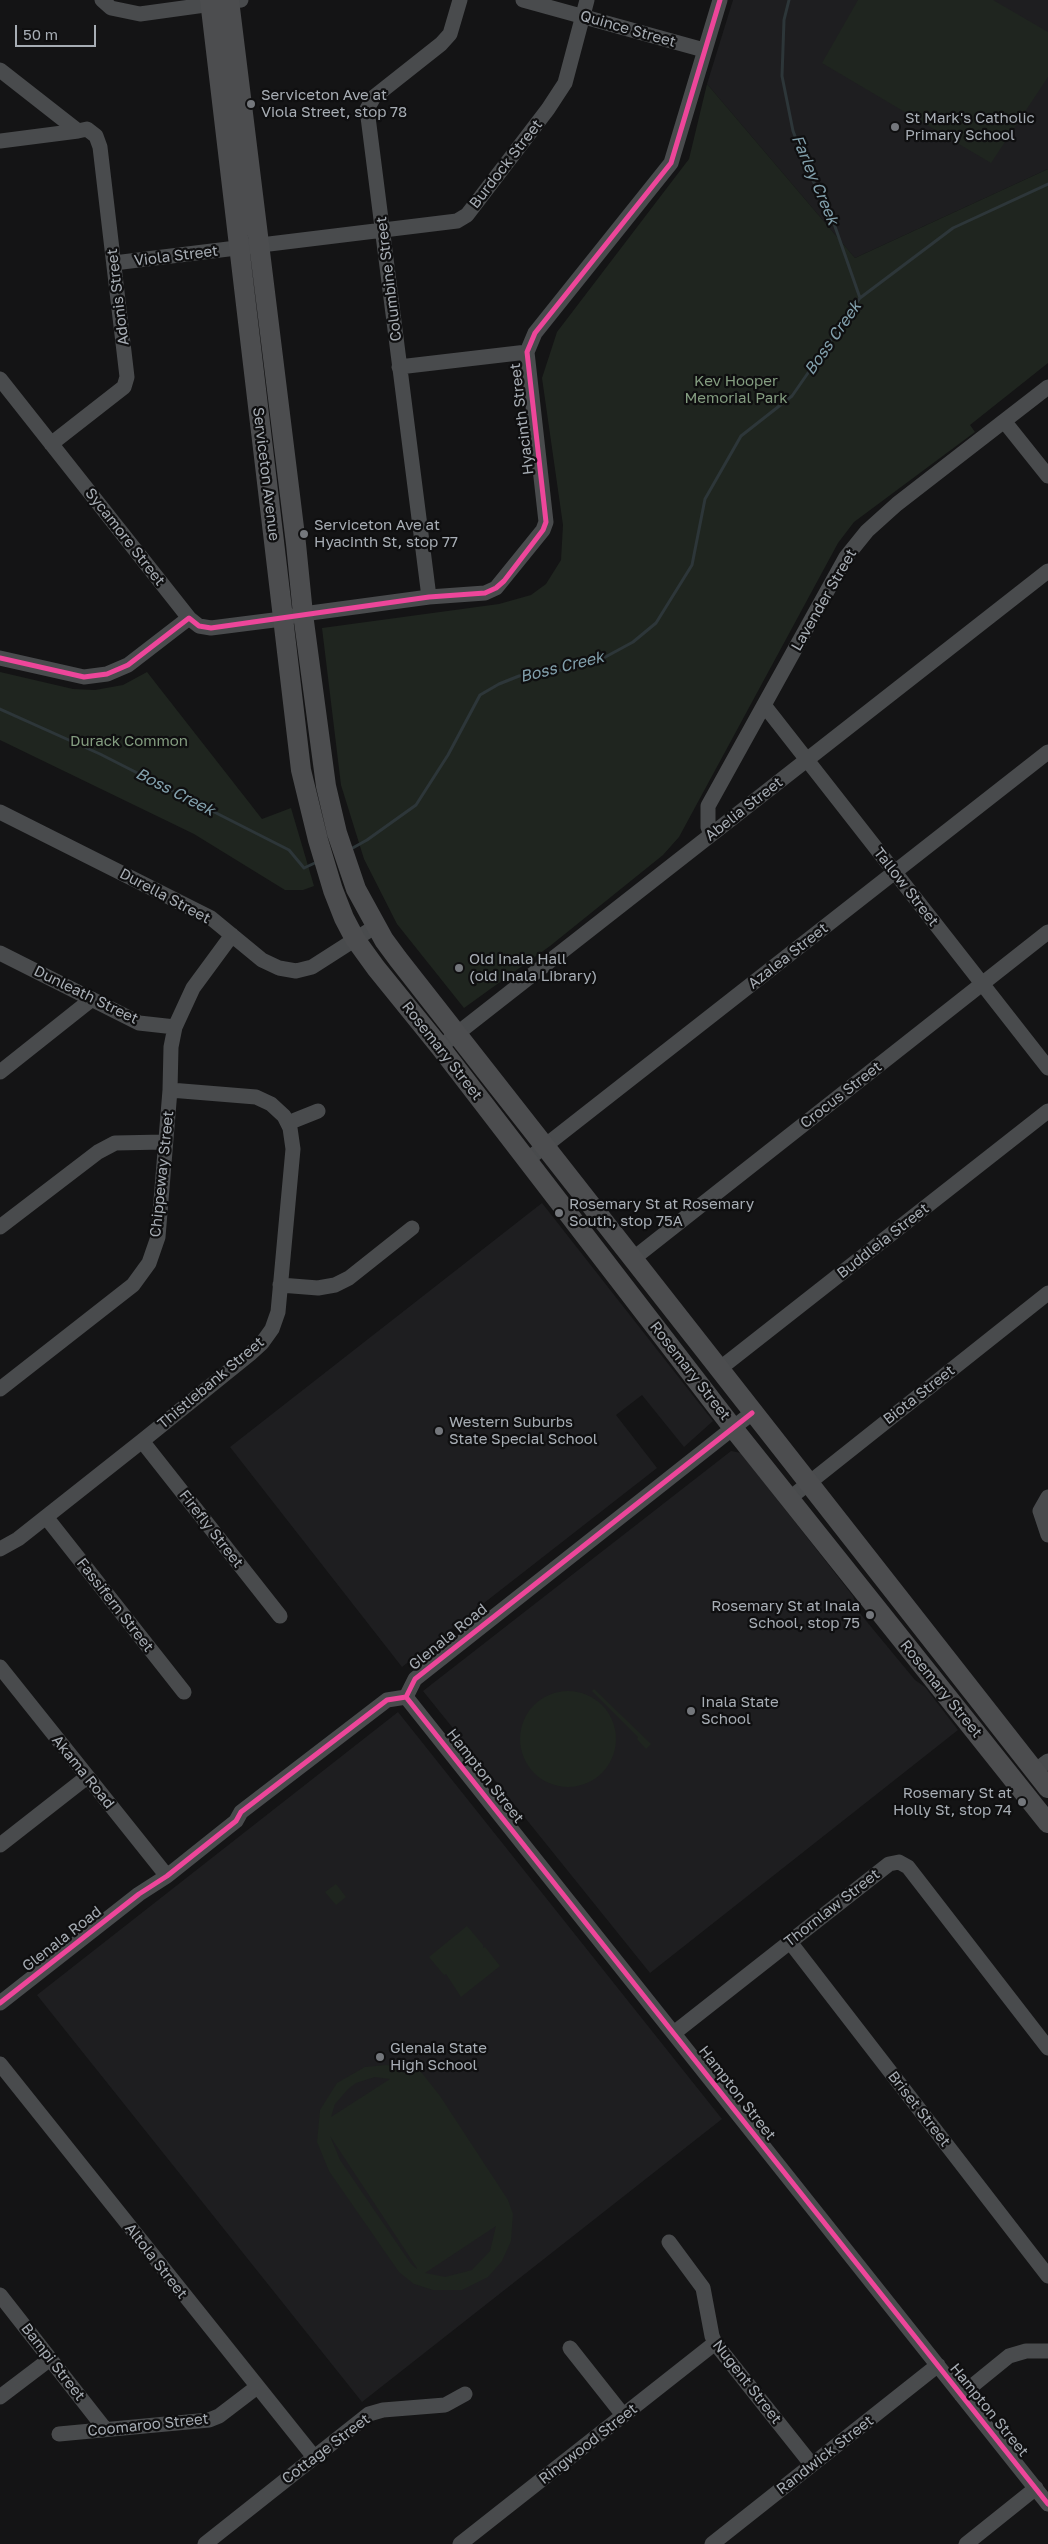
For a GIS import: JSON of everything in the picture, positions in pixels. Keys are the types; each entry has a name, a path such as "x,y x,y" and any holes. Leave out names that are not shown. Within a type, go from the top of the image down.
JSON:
{"main road":[{"name":"Serviceton Avenue","path":"224,1 258,246 296,544 293,616 301,770 326,869 344,918 355,939"},
{"name":"Serviceton Avenue","path":"224,1 238,248 293,616 337,833 356,889 376,926"},
{"name":"Rosemary Street","path":"376,926 398,959 546,1145 752,1413 1042,1766 1048,1788"},
{"name":"Rosemary Street","path":"355,939 733,1428 1048,1823"}],"street":[{"path":"102,0 111,8 140,14 224,1"},
{"name":"Columbine Street","path":"429,597 399,367 384,230 367,109 374,97 442,44 450,34 460,0"},
{"name":"Quince Street","path":"523,0 704,50"},
{"name":"Burdock Street","path":"258,246 457,221 467,215 548,109 565,83 587,0"},
{"name":"Hyacinth Street","path":"293,616 429,597 485,592 496,588 543,530 546,514 527,352 535,333 671,163 678,148 704,50 720,0"},
{"name":"Adonis Street","path":"0,70 78,131 87,130 96,136 100,147 128,377 124,386 51,444"},
{"path":"0,141 78,131"},
{"name":"Viola Street","path":"114,263 258,246"},
{"path":"399,367 527,352"},
{"name":"Sycamore Street","path":"0,379 189,618 199,626 211,628 293,616"},
{"name":"Lavender Street","path":"711,834 708,828 708,806 846,557 867,531 897,504 1048,387"},
{"path":"1004,421 1048,476"},
{"name":"Abelia Street","path":"440,1047 1048,571"},
{"path":"0,658 84,677 107,674 128,666 189,618"},
{"name":"Tallow Street","path":"764,705 1048,1068"},
{"name":"Azalea Street","path":"527,1160 1048,752"},
{"path":"714,794 719,808 729,821"},
{"name":"Durella Street","path":"0,812 203,914 262,960 279,968 296,971 312,967 376,926"},
{"name":"Crocus Street","path":"634,1258 1048,932"},
{"name":"Chippeway Street","path":"1,1385 133,1285 149,1263 158,1236 164,1142 170,1090 170,1046 175,1027 193,988 232,935"},
{"name":"Dunleath Street","path":"0,953 139,1023 175,1027"},
{"path":"0,1072 92,999"},
{"path":"170,1090 256,1097 271,1104 284,1116 288,1123 318,1111"},
{"name":"Buddleia Street","path":"718,1370 1048,1111"},
{"name":"Thistlebank Street","path":"0,1549 18,1539 142,1442 262,1343 272,1329 278,1312 293,1149 288,1123"},
{"path":"0,1227 98,1152 115,1143 164,1142"},
{"path":"280,1285 318,1288 335,1285 349,1278 412,1228"},
{"name":"Biota Street","path":"790,1498 1048,1293"},
{"name":"Glenala Road","path":"0,2003 165,1873 230,1814 241,1812 387,1700 406,1697 415,1678 752,1413"},
{"name":"Firefly Street","path":"142,1442 280,1616"},
{"path":"1048,1497 1040,1511 1048,1535"},
{"name":"Fassifern Street","path":"46,1517 184,1692"},
{"name":"Akama Road","path":"0,1667 165,1873"},
{"name":"Hampton Street","path":"406,1697 1048,2504"},
{"path":"0,1845 87,1777"},
{"name":"Thornlaw Street","path":"674,2033 888,1864 899,1862 908,1867 1048,2048"},
{"name":"Briset Street","path":"790,1942 1048,2276"},
{"name":"Altola Street","path":"0,2064 314,2457"},
{"name":"Nugent Street","path":"669,2242 703,2288 715,2343 812,2465"},
{"name":"Bampi Street","path":"0,2295 105,2429"},
{"name":"Ringwood Street","path":"460,2544 715,2343"},
{"path":"570,2348 623,2415"},
{"path":"961,2395 1009,2356 1026,2351 1048,2351"},
{"path":"0,2397 50,2358"},
{"name":"Randwick Street","path":"712,2544 938,2365"},
{"name":"Coomaroo Street","path":"59,2434 210,2420 219,2416 257,2387"},
{"name":"Cottage Street","path":"205,2544 369,2414 383,2410 444,2405 465,2394"},
{"path":"966,2544 1036,2488"}],"shaded area":[{"name":"St Mark's Catholic Primary School","path":"733,0 1048,0 1048,169 855,258 707,84"},
{"name":"Western Suburbs State Special School","path":"542,1203 713,1421 684,1447 642,1395 616,1415 657,1468 402,1667 230,1447"},
{"name":"Inala State School","path":"731,1451 741,1453 853,1596 858,1611 915,1680 925,1687 958,1730 650,1973 423,1691"},
{"name":"Glenala State High School","path":"398,1712 722,2119 362,2402 37,1995"}],"green space":[{"path":"858,0 993,0 1048,32 1048,77 991,163 822,63"},
{"name":"Kev Hooper Memorial Park","path":"707,84 855,258 1048,169 1048,363 970,425 975,432 854,522 838,543 679,837 663,855 550,946 464,1008 397,924 364,859 341,785 322,628 499,604 531,595 546,584 561,560 563,525 542,378 557,332 689,159"},
{"name":"Durack Common","path":"0,672 73,689 95,690 123,685 147,672 262,819 291,808 314,886 303,890 285,890 194,834 0,740"},
{"path":"594,1689 651,1744 646,1749 637,1739 638,1737 592,1691"},
{"path":"568,1691 586,1694 602,1705 613,1721 616,1739 613,1757 602,1773 586,1784 568,1787 550,1784 534,1773 523,1757 520,1739 523,1721 534,1705 550,1694"},
{"path":"336,1884 346,1897 336,1905 325,1892"},
{"path":"467,1926 483,1945 483,1948 485,1947 500,1966 461,1997 446,1974 444,1975 429,1957"},
{"path":"414,2063 440,2096 508,2200 513,2214 511,2241 502,2261 488,2277 462,2290 433,2290 414,2284 399,2272 329,2171 317,2142 320,2110 337,2083 365,2067 386,2065 406,2069","holes":["375,2077 390,2079 331,2117 335,2104 348,2089 356,2083","330,2136 417,2269 411,2264 340,2160","496,2226 490,2251 472,2270 445,2277 425,2273"]}],"waterway":[{"name":"Farley Creek","path":"789,0 784,20 782,76 793,131 810,175 831,215 860,298"},
{"name":"Boss Creek","path":"349,850 367,840 416,805 448,755 480,695 499,684 519,676 570,669 598,661 633,642 656,623 692,565 705,499 741,436 792,396 860,298 953,228 1048,184"},
{"name":"Boss Creek","path":"0,709 100,754 289,850 304,868 317,862"}],"cycle path":[{"path":"0,658 84,677 107,674 128,665 189,618 199,626 211,628 429,597 485,593 496,588 504,581 543,530 546,522 527,352 535,333 671,163 720,0"},
{"path":"0,2003 139,1894 167,1876 236,1821 241,1812 387,1700 406,1697 415,1679 752,1413"},
{"path":"406,1697 1048,2504"}],"place":[{"name":"Serviceton Ave at Viola Street, stop 78","path":"251,104"},
{"name":"St Mark's Catholic Primary School","path":"895,127"},
{"name":"Serviceton Ave at Hyacinth St, stop 77","path":"304,534"},
{"name":"Old Inala Hall (old Inala Library)","path":"459,968"},
{"name":"Rosemary St at Rosemary South, stop 75A","path":"559,1213"},
{"name":"Western Suburbs State Special School","path":"439,1431"},
{"name":"Rosemary St at Inala School, stop 75","path":"870,1615"},
{"name":"Inala State School","path":"691,1711"},
{"name":"Rosemary St at Holly St, stop 74","path":"1022,1802"},
{"name":"Glenala State High School","path":"380,2057"}]}
